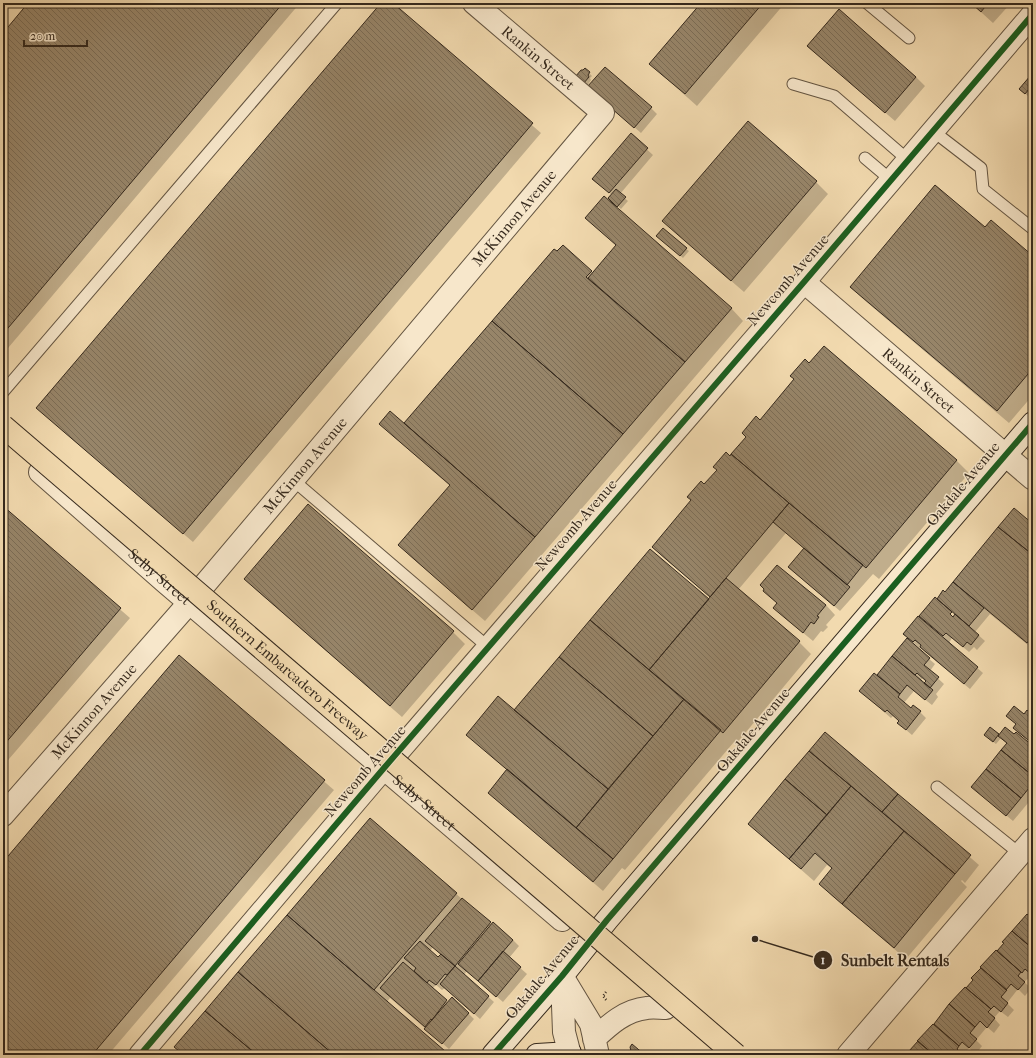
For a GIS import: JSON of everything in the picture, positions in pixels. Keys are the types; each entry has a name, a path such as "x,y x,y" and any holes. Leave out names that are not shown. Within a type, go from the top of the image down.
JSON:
{"highway":[{"name":"Southern Embarcadero Freeway","path":"3,426 736,1055"},
{"name":"Southern Embarcadero Freeway","path":"3,440 718,1055"}],"street":[{"name":"Rankin Street","path":"474,3 603,113"},
{"name":"Newcomb Avenue","path":"140,1055 488,647 933,131 1031,20"},
{"name":"McKinnon Avenue","path":"3,816 189,602 603,113"},
{"name":"Rankin Street","path":"804,282 1033,479"},
{"name":"Oakdale Avenue","path":"493,1055 1033,423"},
{"name":"Selby Street","path":"3,440 189,602 721,1055"},
{"path":"848,1055 1027,847"},
{"path":"562,976 590,1024 596,1047"},
{"path":"537,1055 570,1054 564,1032 562,976"},
{"path":"596,1047 612,1022 627,1014 646,1008 666,1008"}],"lane":[{"path":"3,392 337,3"},
{"path":"866,3 909,38"},
{"path":"793,84 834,96 908,160"},
{"path":"933,131 981,168 983,189 1033,230"},
{"path":"865,158 891,180"},
{"path":"293,480 488,647"},
{"path":"938,787 1027,847"}],"building":[{"path":"28,3 283,3 3,334 3,33"},
{"path":"381,3 393,3 533,123 183,534 36,408"},
{"path":"701,3 763,3 685,94 649,64"},
{"path":"971,3 988,3 981,12"},
{"path":"839,9 916,77 885,113 807,46"},
{"path":"605,67 652,107 634,128 587,87"},
{"path":"585,68 590,72 588,75 589,77 583,84 575,77"},
{"path":"1031,75 1033,76 1033,84 1025,94 1019,89"},
{"path":"748,121 817,181 731,281 662,221"},
{"path":"631,133 648,148 609,193 592,179"},
{"path":"935,185 985,227 991,220 1033,256 1033,368 997,411 850,287"},
{"path":"616,189 626,197 617,207 608,198"},
{"path":"604,196 732,308 685,362 588,278 616,245 585,218"},
{"path":"663,228 687,248 680,256 656,236"},
{"path":"563,245 592,271 586,277 685,362 623,434 492,321 554,249 557,251"},
{"path":"492,321 623,434 535,537 404,423"},
{"path":"824,346 957,460 866,568 731,454 746,437 742,433 756,416 760,420 794,379 790,376 805,359 809,363"},
{"path":"390,411 535,537 472,610 398,545 450,485 379,424"},
{"path":"726,452 730,456 731,454 789,503 710,597 652,547 691,500 687,497 701,481 704,484 717,470 713,467"},
{"path":"789,503 863,565 847,585 773,522"},
{"path":"308,504 454,631 390,706 244,579"},
{"path":"3,506 121,608 3,746"},
{"path":"1014,508 1033,524 1033,555 998,527"},
{"path":"998,527 1033,555 1033,635 1027,643 953,582"},
{"path":"804,548 850,587 834,606 788,567"},
{"path":"650,549 709,599 649,670 590,620"},
{"path":"777,565 826,605 817,616 819,617 814,624 811,622 803,633 773,608 777,603 763,591 764,589 760,585"},
{"path":"726,578 800,641 723,733 649,670"},
{"path":"953,582 984,608 969,626 937,599 943,590 945,592"},
{"path":"935,597 952,612 950,614 953,617 955,614 979,635 971,645 967,642 963,647 946,633 943,636 919,616"},
{"path":"918,616 978,667 964,684 920,647 921,645 915,640 913,642 903,634"},
{"path":"590,620 684,699 653,736 559,657"},
{"path":"907,638 930,658 924,665 939,677 930,688 924,683 926,681 917,673 915,675 892,656"},
{"path":"179,655 325,780 92,1055 3,1055 3,862"},
{"path":"892,656 933,690 925,700 907,685 900,694 877,675"},
{"path":"559,657 653,736 608,789 514,710"},
{"path":"874,673 900,694 898,697 911,708 913,705 921,711 906,730 897,723 899,721 887,710 885,712 859,691"},
{"path":"498,696 608,789 576,828 466,735"},
{"path":"684,699 721,730 613,859 576,828"},
{"path":"1014,706 1024,714 1027,710 1033,715 1033,744 1013,728 1016,724 1006,716"},
{"path":"990,727 999,734 993,742 984,735"},
{"path":"1005,727 1014,734 1016,732 1033,746 1033,776 1001,750 1007,743 998,736"},
{"path":"825,732 898,794 882,812 809,751"},
{"path":"1001,750 1033,776 1033,783 1021,798 986,769"},
{"path":"809,751 851,786 827,815 785,779"},
{"path":"507,769 613,859 593,882 488,793"},
{"path":"986,769 1021,798 1006,816 971,787"},
{"path":"785,779 827,815 789,859 748,824"},
{"path":"851,786 904,831 842,904 819,884 832,868 815,853 801,869 789,859"},
{"path":"898,794 971,855 955,874 882,812"},
{"path":"370,818 457,893 374,990 287,915"},
{"path":"904,831 955,874 894,948 842,904"},
{"path":"462,898 491,922 455,966 425,941"},
{"path":"1027,914 1033,919 1033,949 1012,931"},
{"path":"287,915 445,1051 441,1055 334,1055 238,972"},
{"path":"493,922 513,940 478,981 458,964"},
{"path":"1012,931 1033,949 1032,975 1025,969 1022,973 997,951 1004,943 1002,942"},
{"path":"420,941 438,957 441,954 455,966 447,975 445,974 436,985 429,980 427,983 414,971 416,968 404,958"},
{"path":"996,950 1021,972 1018,976 1025,982 1018,990 1011,984 1006,990 980,967"},
{"path":"503,951 521,967 496,997 478,981"},
{"path":"403,962 447,1000 425,1027 380,988"},
{"path":"455,966 489,996 474,1014 440,984"},
{"path":"981,968 1007,990 1001,997 1008,1003 1001,1012 994,1006 991,1009 966,988 973,980 971,978"},
{"path":"238,972 334,1055 257,1055 205,1011"},
{"path":"965,987 991,1009 988,1012 995,1018 987,1028 980,1021 975,1027 949,1004"},
{"path":"452,997 469,1013 442,1044 424,1029"},
{"path":"949,1004 975,1027 970,1033 977,1039 969,1048 962,1042 959,1046 934,1024"},
{"path":"205,1011 257,1055 184,1055 174,1047"},
{"path":"933,1024 959,1046 957,1049 963,1055 934,1055 917,1041"},
{"path":"918,1041 934,1055 907,1055"},
{"path":"632,1044 645,1055 632,1055 630,1047"}],"cycle path":[{"path":"140,1055 384,768 804,282 1033,14"},
{"path":"493,1055 1033,423"}],"place":[{"name":"Sunbelt Rentals","path":"755,939"}]}
